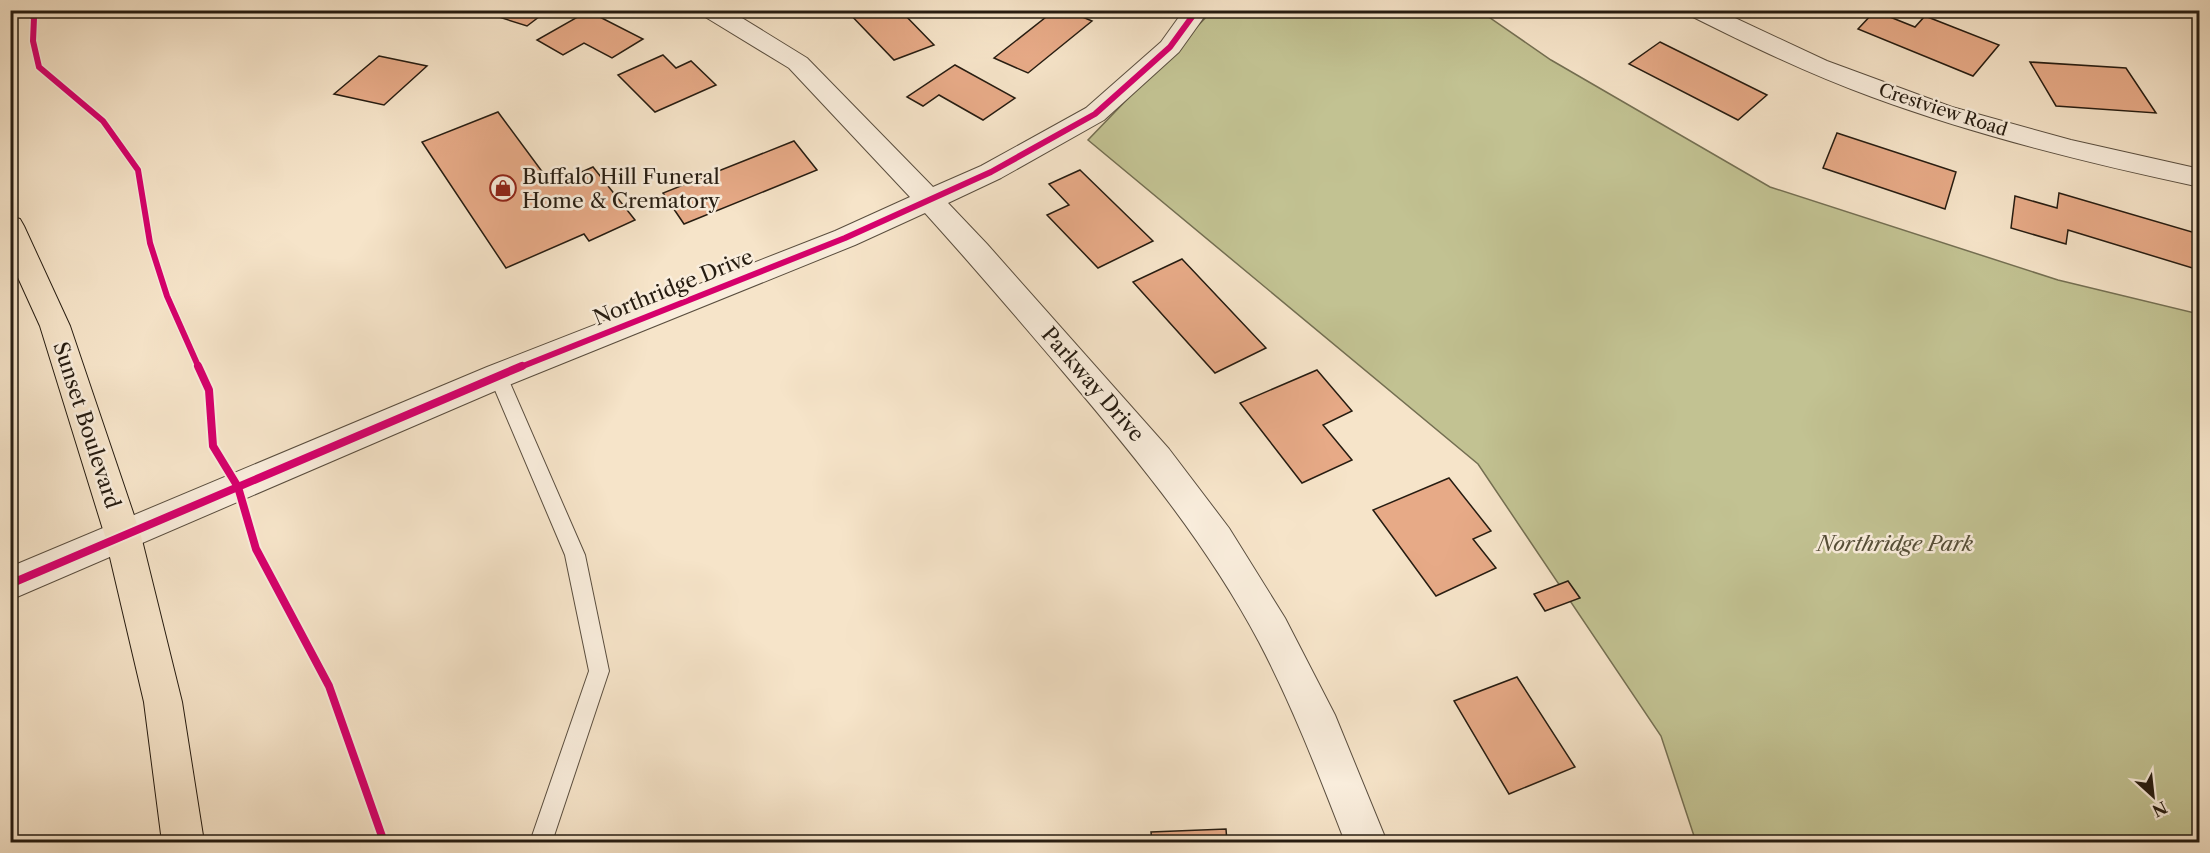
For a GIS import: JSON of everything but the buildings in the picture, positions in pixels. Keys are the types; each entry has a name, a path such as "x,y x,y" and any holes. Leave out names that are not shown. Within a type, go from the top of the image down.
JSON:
{"main road":[{"name":"Sunset Boulevard","path":"10,226 55,326 123,536 163,702 183,843"}],"street":[{"name":"Parkway Drive","path":"711,10 798,63 841,106 977,251 1157,459 1216,539 1272,630 1321,728 1366,843"},
{"name":"Northridge Drive","path":"10,584 498,376 845,238 1027,153 1095,114 1148,69 1170,46 1197,10"},
{"name":"Crestview Road","path":"1698,10 1782,51 1889,93 1977,122 2080,151 2199,178"}],"lane":[{"path":"498,376 575,555 599,671 543,836"}],"green space":[{"name":"Northridge Park","path":"1212,11 1480,11 1551,60 1770,187 2058,280 2199,314 2199,842 1696,842 1661,736 1478,464 1088,140"}],"cycle path":[{"path":"27,10 34,18 33,41 39,67 103,121 138,170 150,243 167,296 209,390 213,446 238,487 256,549 329,686 384,842"},
{"path":"10,584 498,376 845,238 991,172 1095,114 1170,47 1197,10"}],"place":[{"name":"Buffalo Hill Funeral Home & Crematory","path":"503,188"}]}
